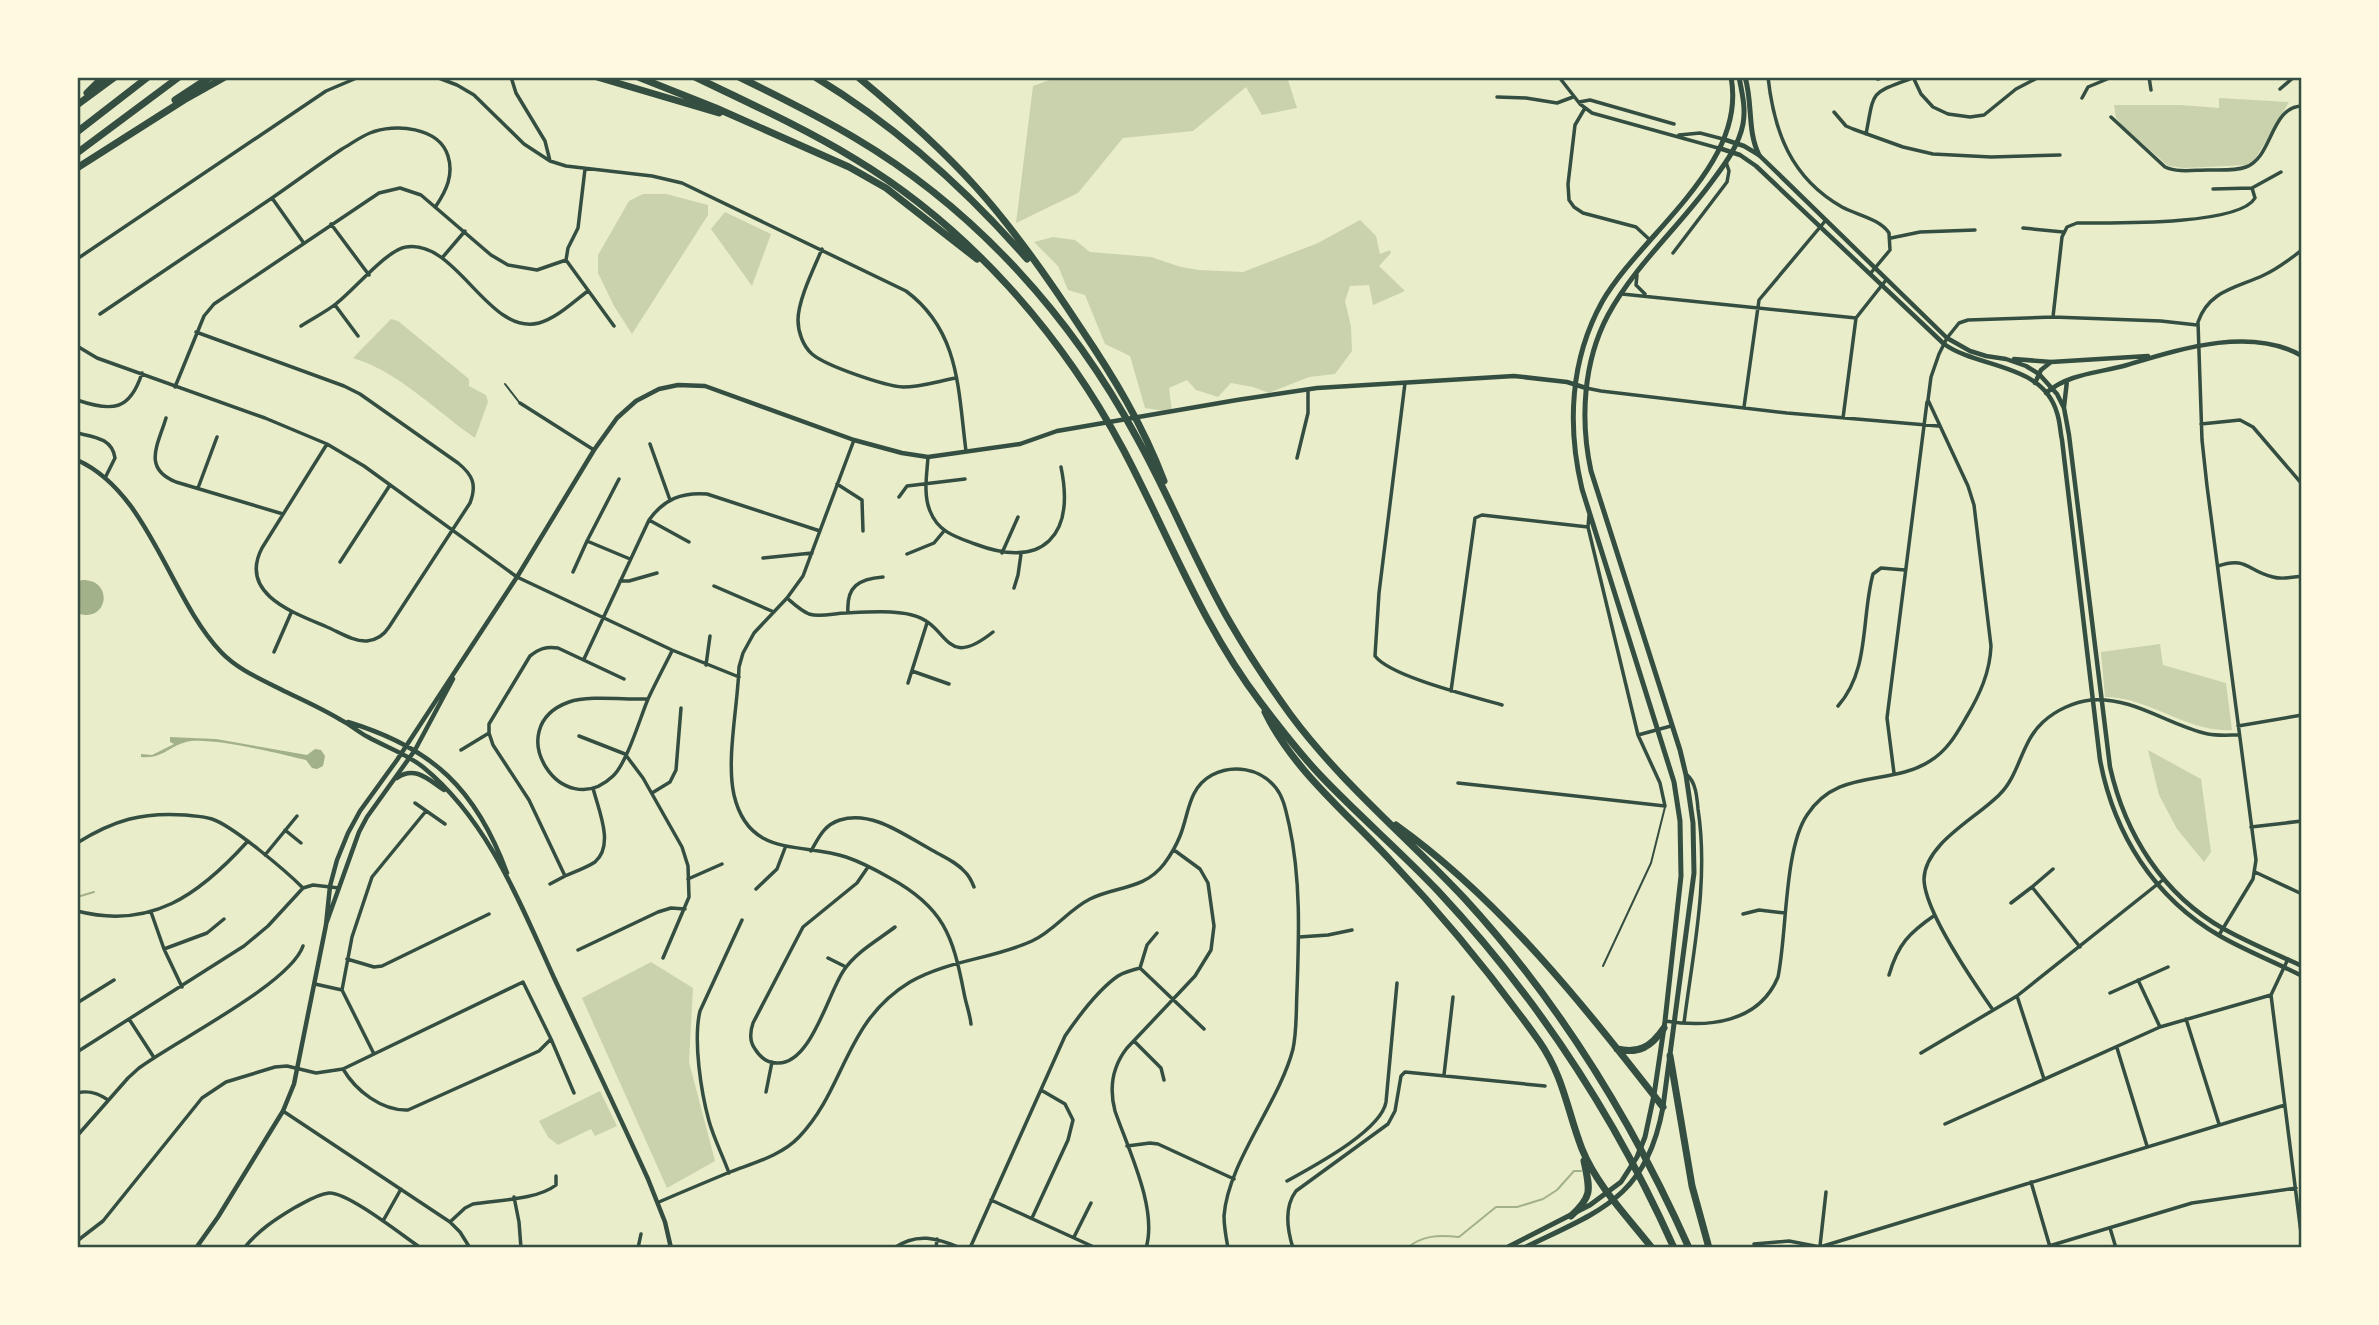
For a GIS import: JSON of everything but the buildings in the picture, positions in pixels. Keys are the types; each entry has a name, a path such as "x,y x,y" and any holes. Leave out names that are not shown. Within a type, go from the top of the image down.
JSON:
{"highway":[{"path":"77,104 103,77"},
{"path":"77,104 115,77"},
{"path":"77,132 148,77"},
{"path":"77,153 178,77"},
{"path":"124,138 210,77"},
{"path":"77,168 225,77"},
{"path":"597,77 746,121"},
{"path":"638,77 812,149 886,188 986,264"},
{"path":"695,77 807,132 893,184 941,221 986,264 1040,325 1098,407 1128,459 1205,614 1284,745 1415,887 1488,974 1541,1044 1565,1091 1582,1147 1589,1190 1584,1204 1571,1216"},
{"path":"739,77 858,139 912,177 962,217 1038,292 1078,342 1108,387 1138,440 1230,622 1261,674 1320,752 1494,932 1558,1015 1612,1096 1668,1200 1689,1248"},
{"path":"815,77 867,112 941,170 1001,229 1060,296"},
{"path":"858,77 899,111 976,188 1060,296 1133,411 1151,446 1176,514"},
{"path":"1258,699 1319,774 1435,889 1489,948 1555,1035 1620,1139 1674,1248"},
{"path":"1373,808 1431,852 1501,915 1617,1049 1663,1107"},
{"path":"1617,1049 1630,1052 1646,1048 1665,1025"},
{"path":"1670,1056 1692,1186 1709,1248"},
{"path":"1582,1147 1595,1175 1652,1248"}],"main road":[{"path":"1506,1248 1571,1216 1620,1182 1637,1157 1645,1137 1654,1095 1665,1025 1681,876 1681,843 1675,782 1589,514 1574,456 1575,384 1585,340 1598,310 1618,279 1700,180 1719,148 1733,107 1731,77"},
{"path":"1524,1248 1614,1200 1643,1170 1656,1143 1663,1107 1694,873 1693,823 1685,773 1591,471 1586,438 1586,388 1595,345 1607,316 1638,271 1726,162 1736,143 1743,126 1744,113 1739,77"},
{"path":"1745,77 1751,98 1752,137 1759,155"},
{"path":"1563,1220 1566,1227"}],"street":[{"path":"77,260 326,91 359,77"},
{"path":"436,77 474,95 524,144 550,161 585,169 652,176 682,183 914,297 940,326 950,350 966,451"},
{"path":"511,77 516,93 545,141 550,161"},
{"path":"1559,77 1585,108 1599,115 1719,148 1756,166 1881,286 1946,341 1967,357 2022,374 2046,393 2057,413 2104,779 2114,812 2128,843 2158,885 2182,909 2219,936 2302,976"},
{"path":"1768,77 1776,125 1800,171 1828,197 1886,229 1891,238 1890,250 1870,274"},
{"path":"1872,77 1885,77"},
{"path":"1866,134 1875,95 1882,89 1913,77 1924,99 1938,110 1960,116 1984,115 2016,89 2039,77"},
{"path":"2082,98 2088,87 2112,77"},
{"path":"2149,77 2151,90"},
{"path":"2280,89 2294,77"},
{"path":"1497,97 1557,103 1574,96"},
{"path":"1579,102 1590,100 1674,124"},
{"path":"2111,117 2165,167 2176,171 2231,169 2244,168 2254,162 2285,113 2292,107 2302,106"},
{"path":"1585,108 1578,118 1574,132 1567,184 1569,200 1583,213 1636,227 1650,240"},
{"path":"1834,112 1846,126 1903,147 1933,154 1991,158 2060,155"},
{"path":"100,314 370,133 389,128 408,129 435,138 444,147 451,172 446,191 436,206"},
{"path":"1677,135 1700,133 1736,143 1759,155 1946,341 1978,354 2051,362 2152,356 2228,342 2257,342 2272,344 2302,356"},
{"path":"1673,253 1727,182 1729,171 1726,162"},
{"path":"585,169 578,228 568,248 566,260 614,326"},
{"path":"2213,189 2252,188 2281,172"},
{"path":"2053,317 2063,232 2067,228 2077,223 2180,221 2218,214 2252,203 2255,198 2252,188"},
{"path":"175,387 204,316 214,304 303,242 367,200 389,189 409,190 421,195 491,255 508,265 537,270 566,260"},
{"path":"272,198 303,242"},
{"path":"1744,407 1757,307 1765,292 1826,220"},
{"path":"331,224 369,275"},
{"path":"2023,228 2063,232"},
{"path":"1891,238 1909,233 1975,230"},
{"path":"442,258 465,231"},
{"path":"301,326 335,304 394,250 404,247 421,248 442,258 489,302 516,322 532,324 548,320 588,291"},
{"path":"821,249 798,318 804,343 812,354 848,371 902,387 956,378"},
{"path":"2219,936 2256,872 2201,424 2202,396 2197,325 2204,306 2213,297 2278,268 2302,250"},
{"path":"1638,271 1636,285 1647,296"},
{"path":"1843,418 1856,318 1886,280"},
{"path":"1622,294 1856,318"},
{"path":"335,304 358,336"},
{"path":"1894,773 1887,718 1923,426 1931,377 1946,341 1959,323 1965,320 2053,317 2161,320 2197,325"},
{"path":"197,332 344,386 381,407 458,463 472,478 474,489 470,503 393,622 380,637 367,641 358,640 291,612 272,600 256,573 256,558 327,444"},
{"path":"77,346 97,358 265,418 327,444 390,485 517,576 672,650 739,677"},
{"path":"2046,393 2068,380 2152,356"},
{"path":"2006,359 2039,374 2052,388 2064,408"},
{"path":"2035,383 2043,368 2051,362"},
{"path":"77,400 109,407 119,406 134,395 142,373"},
{"path":"196,1248 283,1111 299,1070 326,925 330,886 337,860 354,821 517,576 594,450 617,418 636,401 659,390 678,385 705,386 854,440 929,457 1020,444 1057,431 1308,390 1514,376 1635,396 1938,426"},
{"path":"2068,380 2064,408 2110,767 2120,804 2135,839 2164,879 2194,908 2224,929 2302,966"},
{"path":"1405,383 1378,593 1375,656 1387,667 1451,691 1503,705"},
{"path":"1297,458 1308,413 1308,390"},
{"path":"1665,1025 1703,1025 1730,1020 1765,999 1778,977 1797,835 1811,809 1826,795 1845,784 1924,765 1950,743 1976,702 1991,660 1974,505 1968,486 1928,400"},
{"path":"520,403 594,450"},
{"path":"166,418 155,454 156,467 168,479 283,514"},
{"path":"2201,424 2240,421 2253,426 2302,484"},
{"path":"77,433 99,437 112,448 115,458 105,478"},
{"path":"198,488 216,436"},
{"path":"854,440 803,576 743,653 732,775 734,796 747,823 764,838 785,848 845,857 918,895 935,912 951,940 971,1024"},
{"path":"650,444 670,500"},
{"path":"929,457 926,499 929,510 944,531 951,536 1002,553 1021,554 1038,548 1058,530 1066,505 1061,467"},
{"path":"77,460 105,478 129,504 200,625 224,655 248,673 344,721 407,745 449,777 476,808 497,846 513,889"},
{"path":"573,572 619,478"},
{"path":"899,497 907,486 965,479"},
{"path":"838,484 862,500 863,531"},
{"path":"340,562 390,485"},
{"path":"584,659 649,520 658,508 670,500 692,492 707,494 820,531"},
{"path":"1458,783 1665,806 1660,783 1638,735 1588,527 1589,514"},
{"path":"1002,553 1017,516"},
{"path":"1451,691 1475,518 1482,516 1588,527"},
{"path":"649,520 689,542"},
{"path":"907,554 934,543 944,531"},
{"path":"2073,539 2081,538"},
{"path":"587,541 630,559"},
{"path":"763,558 812,553"},
{"path":"1014,588 1021,554"},
{"path":"2218,566 2239,562 2273,577 2284,579 2302,576"},
{"path":"1838,706 1848,693 1862,651 1873,574 1881,568 1905,570"},
{"path":"620,581 657,573"},
{"path":"848,613 847,601 854,586 866,579 883,577"},
{"path":"714,586 774,612"},
{"path":"2080,593 2088,592"},
{"path":"787,598 810,614 910,614 927,623 943,639 957,647 974,646 993,632"},
{"path":"274,652 291,612"},
{"path":"908,683 927,623"},
{"path":"706,665 710,636"},
{"path":"2086,643 2094,642"},
{"path":"565,876 529,800 493,745 489,733 492,717 536,651 551,647 584,659 624,679"},
{"path":"648,699 572,701 552,711 541,725 538,748 540,759 549,774 569,786 581,789 593,788 613,776 672,650"},
{"path":"326,925 359,832 415,750 459,665"},
{"path":"912,671 949,684"},
{"path":"1993,1010 1935,915 1924,884 1925,871 1933,854 2001,794 2010,781 2028,740 2046,719 2075,704 2093,700 2129,704 2207,734 2239,735"},
{"path":"652,793 670,782 676,770 681,708"},
{"path":"2238,726 2302,715"},
{"path":"344,721 365,736 401,753 425,769 452,796 485,838 513,889 659,1202 671,1248"},
{"path":"1638,735 1671,726"},
{"path":"461,750 489,733"},
{"path":"579,736 625,754 637,768 682,847 688,866 689,897 663,958"},
{"path":"659,1202 773,1155 794,1142 817,1113 859,1032 878,1008 901,988 914,980 958,963 1036,940 1067,914 1091,899 1138,885 1148,879 1160,869 1174,850 1191,797 1205,779 1227,769 1241,768 1264,777 1279,793 1292,838 1298,881 1299,937 1293,1048 1284,1076 1234,1179 1224,1216 1228,1248"},
{"path":"393,781 406,773 416,772 452,796"},
{"path":"1684,1023 1701,893 1703,843 1695,792 1691,778 1685,773"},
{"path":"550,884 597,860 604,848 604,833 593,788"},
{"path":"415,803 445,824"},
{"path":"374,1055 342,990 347,959 372,877 426,811"},
{"path":"77,843 115,822 137,816 162,814 216,820 265,855 303,888"},
{"path":"265,855 297,816"},
{"path":"811,850 821,832 831,824 843,819 867,820 892,828 956,864 969,877 974,887"},
{"path":"2251,827 2302,821"},
{"path":"285,830 301,843"},
{"path":"77,912 122,917 151,912 198,888 247,842"},
{"path":"756,889 777,869 785,848"},
{"path":"1146,1248 1149,1229 1147,1204 1115,1111 1112,1091 1116,1067 1121,1056 1134,1041 1202,968 1211,950 1214,936 1214,917 1206,877 1200,869 1174,850"},
{"path":"688,878 722,864"},
{"path":"868,867 857,883 803,927 755,1017 750,1032 752,1044 762,1057 772,1062 790,1061 803,1051 846,967 895,927"},
{"path":"2011,903 2053,869"},
{"path":"2256,872 2302,894"},
{"path":"1921,1053 2017,996 2164,879"},
{"path":"77,1052 244,946 268,926 303,888 313,885 339,888"},
{"path":"2032,887 2080,947"},
{"path":"578,950 658,912 671,908 685,909"},
{"path":"1743,914 1759,910 1786,913"},
{"path":"151,912 164,949 182,987"},
{"path":"347,959 374,967 382,966 489,914"},
{"path":"1889,975 1904,940 1935,915"},
{"path":"164,949 207,933 224,919"},
{"path":"729,1173 707,1110 697,1041 698,1022 700,1011 743,920"},
{"path":"1299,937 1352,930"},
{"path":"1140,968 1147,944 1157,933"},
{"path":"77,1136 128,1078 153,1057 261,989 297,959 303,946"},
{"path":"828,958 846,967"},
{"path":"2288,959 2271,995 2302,1241"},
{"path":"2110,993 2168,967"},
{"path":"1140,968 1204,1029"},
{"path":"970,1248 1065,1036 1076,1020 1117,977 1140,968"},
{"path":"77,1003 114,979"},
{"path":"2138,980 2160,1027"},
{"path":"77,1241 103,1221 195,1105 209,1092 229,1081 281,1066 316,1073 343,1069 523,982 575,1093"},
{"path":"1287,1181 1352,1141 1383,1115 1397,983"},
{"path":"314,984 342,990"},
{"path":"1945,1125 2160,1027 2271,995"},
{"path":"2017,996 2044,1079"},
{"path":"1444,1075 1453,998"},
{"path":"130,1019 153,1057"},
{"path":"2186,1019 2219,1124"},
{"path":"343,1069 358,1088 374,1099 394,1109 408,1110 539,1051 551,1039"},
{"path":"1134,1041 1161,1068 1164,1080"},
{"path":"2117,1048 2147,1146"},
{"path":"766,1091 772,1062"},
{"path":"1293,1248 1287,1206 1296,1191 1388,1124 1395,1111 1404,1072 1545,1086"},
{"path":"1032,1218 1073,1126 1069,1109 1041,1090"},
{"path":"77,1093 96,1093 108,1100"},
{"path":"1754,1244 1789,1241 1820,1247 2285,1105"},
{"path":"283,1111 450,1222 460,1231 470,1248"},
{"path":"1127,1146 1157,1144 1234,1179"},
{"path":"450,1222 464,1208 473,1204 542,1193 556,1185 556,1176"},
{"path":"2031,1182 2050,1247 2192,1203 2295,1188"},
{"path":"383,1221 401,1189"},
{"path":"1820,1247 1826,1192"},
{"path":"244,1248 265,1225 328,1193 340,1196 383,1221 413,1246 421,1248"},
{"path":"514,1197 521,1248"},
{"path":"991,1200 1096,1248"},
{"path":"1074,1237 1091,1203"},
{"path":"2110,1228 2116,1248"},
{"path":"638,1248 641,1234"},
{"path":"894,1248 912,1239 926,1237 961,1248"},
{"path":"936,1248 937,1239"},
{"path":"594,1248 608,1248"}],"lane":[{"path":"505,384 520,403"},
{"path":"1603,966 1651,863 1665,806"}],"shaded area":[{"path":"1058,77 1287,77 1297,108 1262,115 1246,87 1193,131 1123,138 1078,193 1016,223 1033,86"},
{"path":"2219,98 2289,102 2254,161 2248,165 2184,168 2168,166 2116,118 2114,105 2219,108"},
{"path":"643,194 666,194 708,205 708,215 632,334 598,273 598,255 629,201"},
{"path":"725,212 771,234 752,286 711,229"},
{"path":"1360,220 1376,236 1380,254 1390,250 1391,253 1379,266 1405,291 1373,305 1369,285 1350,286 1345,301 1351,326 1352,351 1335,374 1309,377 1269,393 1231,383 1218,397 1196,390 1187,380 1169,388 1172,412 1145,408 1130,356 1105,344 1085,295 1068,290 1058,266 1034,242 1053,237 1075,240 1090,252 1151,257 1199,270 1243,272 1318,243"},
{"path":"391,319 398,321 469,379 469,386 486,395 488,402 475,438 402,382 353,358"},
{"path":"82,580 100,586 103,593 104,601 96,613 77,613 77,582"},
{"path":"2160,644 2163,665 2226,683 2232,730 2200,726 2138,703 2105,697 2101,652"},
{"path":"170,737 216,739 307,755 315,749 321,750 325,756 323,766 317,769 312,768 306,760 295,757 227,743 196,741 180,744 155,756 141,757 141,754 152,755 174,744 170,742"},
{"path":"2148,750 2201,779 2211,852 2204,862 2177,829 2159,795"},
{"path":"651,962 693,988 689,1062 715,1161 667,1188 582,998"},
{"path":"600,1091 617,1126 595,1136 591,1129 558,1145 548,1137 539,1121"}],"waterway":[{"path":"77,897 94,892"},
{"path":"1407,1248 1431,1237 1459,1237 1496,1207 1517,1207 1543,1199 1557,1190 1574,1171 1581,1171"}]}
